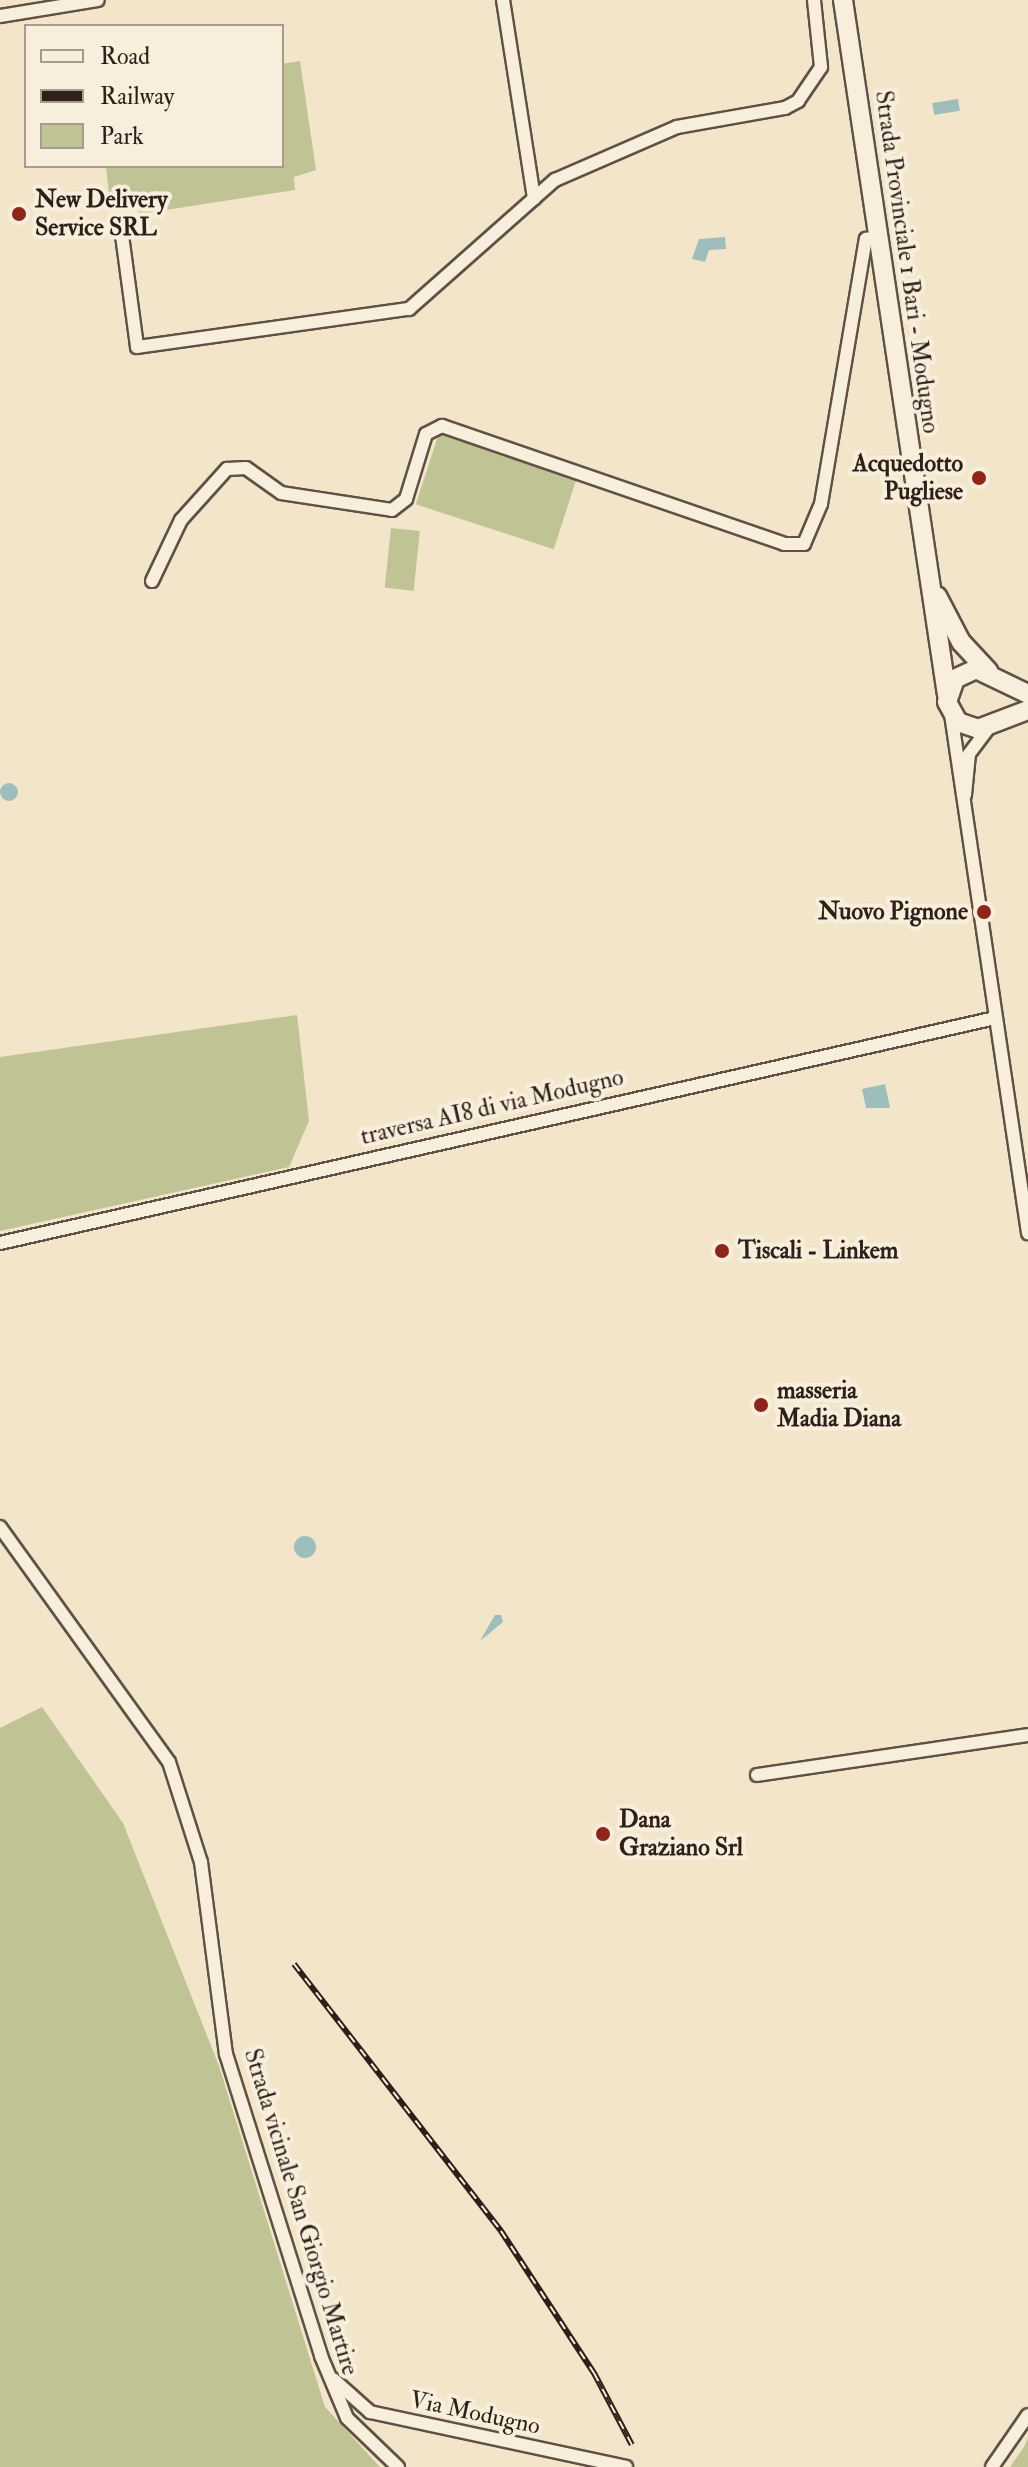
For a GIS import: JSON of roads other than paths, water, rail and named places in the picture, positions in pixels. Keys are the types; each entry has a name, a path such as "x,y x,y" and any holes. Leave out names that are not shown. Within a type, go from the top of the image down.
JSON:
{"street":[{"path":"0,16 98,0"},
{"path":"503,0 534,199"},
{"path":"121,228 137,347 409,309 555,180 677,127 785,108 798,101 821,67 814,0"},
{"name":"Strada Provinciale 1 Bari - Modugno","path":"843,0 949,704"},
{"path":"152,581 181,520 227,469 246,468 281,493 392,510 406,499 423,440 437,426 784,544 804,544 821,504 866,239 879,236"},
{"name":"Strada Provinciale 1 Bari - Modugno","path":"930,579 949,625 993,675"},
{"path":"1028,694 993,675 965,671 949,704 1028,1233"},
{"path":"964,810 969,754 995,722 1007,699 993,675"},
{"path":"949,704 967,727 995,722 1028,710"},
{"name":"traversa AI8 di via Modugno","path":"0,1243 995,1018"},
{"name":"Strada vicinale San Giorgio Martire","path":"0,1527 162,1752 175,1777 205,1886 226,2054 347,2418 398,2467"},
{"path":"757,1775 1028,1735"},
{"name":"Via Modugno","path":"330,2374 352,2401 370,2412 626,2467"},
{"path":"992,2467 1028,2415"}],"water":[{"path":"958,99 960,111 934,115 932,103"},
{"path":"725,237 726,249 709,250 705,262 692,259 699,239"},
{"path":"5,783 13,783 18,792 16,799 5,801 0,796 0,788"},
{"path":"885,1084 890,1108 866,1108 862,1089"},
{"path":"305,1536 313,1539 316,1547 313,1555 305,1558 297,1555 294,1547 297,1539"},
{"path":"495,1615 501,1615 503,1622 480,1641"}],"railway":[{"path":"294,1964 501,2231 594,2373 632,2445"}],"place":[{"name":"New Delivery Service SRL","path":"19,214"},
{"name":"Acquedotto Pugliese","path":"979,478"},
{"name":"Nuovo Pignone","path":"984,912"},
{"name":"Tiscali - Linkem","path":"722,1251"},
{"name":"masseria Madia Diana","path":"761,1405"},
{"name":"Dana Graziano Srl","path":"603,1834"}]}
